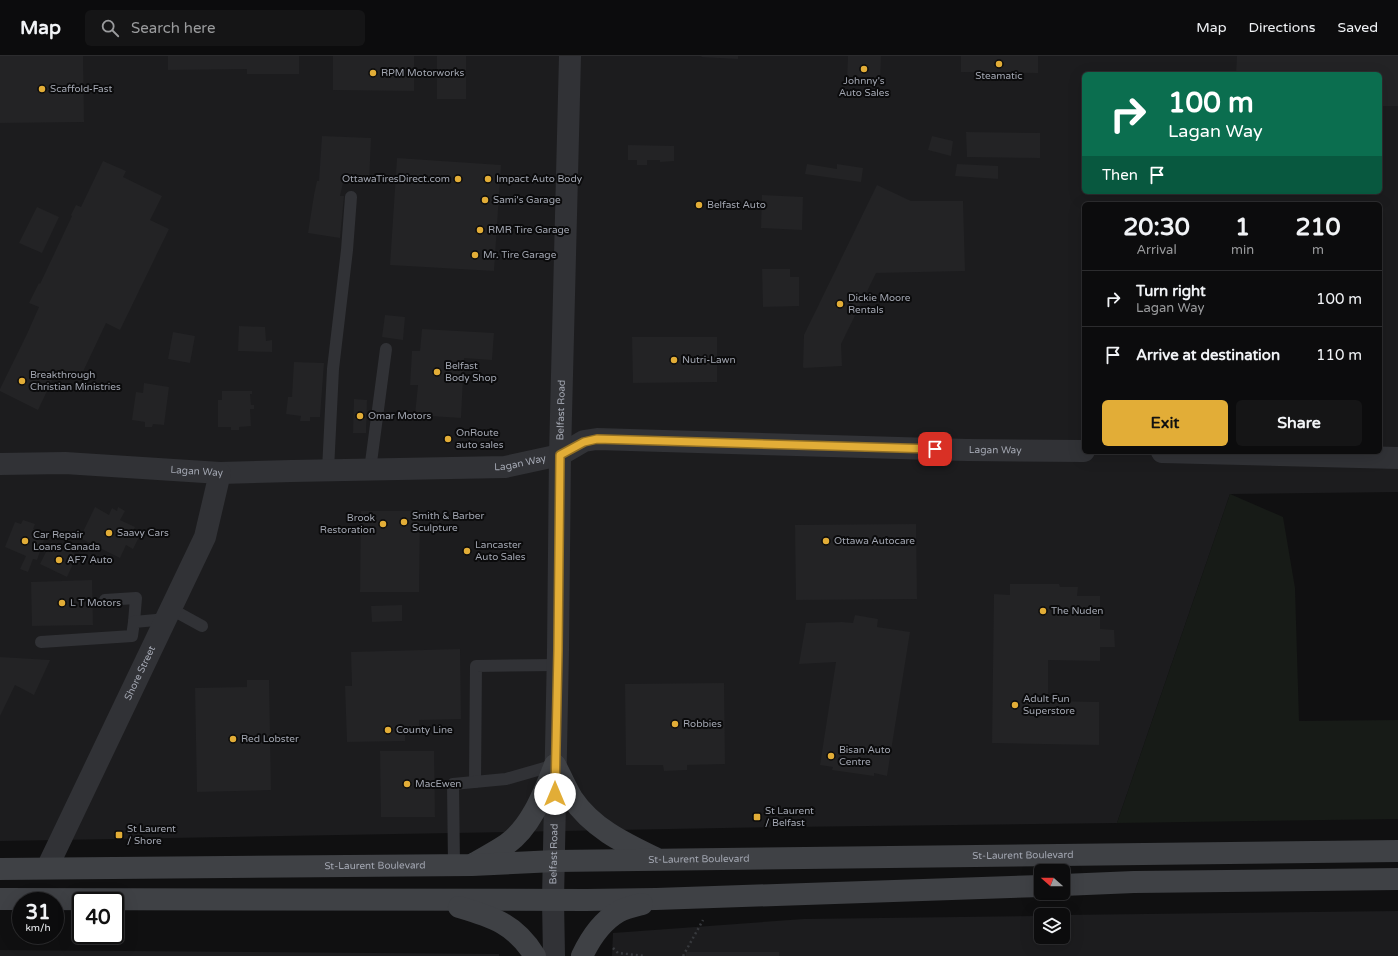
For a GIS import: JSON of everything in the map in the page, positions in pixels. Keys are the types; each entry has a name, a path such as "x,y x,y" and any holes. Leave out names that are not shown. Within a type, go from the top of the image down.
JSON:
{"main road":[{"path":"555,765 572,798 595,822 620,841 659,860"},
{"path":"463,865 508,844 519,833 527,823 542,795 555,765"},
{"name":"St-Laurent Boulevard","path":"0,869 463,865 555,861 1398,851"},
{"path":"1070,885 1134,882 1398,879"},
{"path":"0,899 656,899 1034,886"},
{"path":"435,899 487,915 505,925 519,934 535,956"},
{"path":"582,956 596,932 618,912 656,899"}],"street":[{"name":"Belfast Road","path":"554,956 553,900 555,861 560,455 570,56"},
{"name":"Lagan Way","path":"0,464 65,464 220,473 505,467 560,455 584,442 597,439 967,450 1082,451"},
{"path":"1241,454 1398,458"},
{"name":"Shore Street","path":"47,868 205,537 220,473"}],"lane":[{"path":"328,470 334,369 347,250 351,197"},
{"path":"370,470 386,349"},
{"path":"41,642 132,636 136,598 105,600"},
{"path":"134,622 169,614 202,626"},
{"path":"475,782 476,666 558,665"},
{"path":"463,865 453,784 506,779 555,765"}],"path":[{"path":"683,956 706,914"},
{"path":"609,944 618,953 644,956"}],"shaded area":[{"path":"0,56 1398,56 1398,492 1230,494 1117,823 784,827 0,841"},
{"path":"1230,494 1283,517 1295,588 1299,721 1398,720 1398,819 1117,823"},
{"path":"1398,911 1398,956 612,956 613,933 804,919 1034,916 1034,944 1070,944 1070,915"},
{"path":"0,950 499,954 499,956 0,956"}],"building":[{"name":"Scaffold-Fast","path":"0,56 83,56 84,122 0,123"},
{"path":"168,56 299,56 299,74 247,74 247,69 168,70"},
{"name":"RPM Motorworks","path":"333,56 414,56 414,91 333,90"},
{"path":"437,56 466,56 466,99 437,99"},
{"path":"738,56 738,59 701,57"},
{"name":"Johnny's Auto Sales","path":"848,56 881,56 880,82 847,81"},
{"name":"Steamatic","path":"961,56 1038,56 1038,73 961,72"},
{"path":"1237,56 1398,56 1398,106 1382,106 1382,72 1236,72"},
{"path":"966,132 1040,133 1040,158 967,157"},
{"path":"322,136 371,138 369,184 343,183 340,196 344,196 340,238 308,233 314,195 317,181 319,181"},
{"path":"932,136 953,141 951,156 928,150"},
{"path":"628,145 674,146 674,161 660,162 660,160 647,160 647,165 637,165 637,160 628,160"},
{"path":"397,158 501,165 494,271 390,265"},
{"path":"103,161 126,171 123,177 162,196 150,220 169,229 120,330 106,323 79,380 57,370 38,410 0,391 0,389 39,307 29,303 39,283 40,284 76,205 81,207"},
{"path":"807,164 837,169 837,164 863,168 861,182 805,174"},
{"path":"957,164 998,166 998,179 955,176"},
{"name":"Dickie Moore Rentals","path":"877,185 911,201 963,201 965,271 876,273 841,344 842,366 804,368 804,335"},
{"path":"762,195 803,197 802,230 761,228"},
{"path":"37,207 59,217 42,253 19,243"},
{"path":"762,269 790,269 790,277 799,277 799,306 763,307"},
{"path":"385,315 405,317 403,340 382,337"},
{"path":"239,326 265,327 266,341 272,340 272,352 238,351"},
{"name":"Belfast Body Shop","path":"422,329 494,333 492,360 464,358 461,418 415,415 418,385 410,385 412,351 420,351"},
{"path":"173,332 195,336 190,363 168,359"},
{"name":"Nutri-Lawn","path":"632,337 717,337 717,382 633,383"},
{"path":"294,362 324,363 320,417 310,417 310,421 300,421 301,416 286,414 288,397 292,397"},
{"path":"144,383 169,387 164,425 153,424 152,427 145,427 145,422 132,420 136,392 143,393"},
{"path":"222,391 252,391 252,394 250,394 251,405 254,405 254,409 250,409 251,426 239,427 239,430 231,430 231,427 218,427 218,400 222,400"},
{"name":"Omar Motors","path":"354,399 367,400 366,433 353,433"},
{"name":"Saavy Cars","path":"95,507 109,515 112,508 117,511 118,507 125,511 120,520 135,527 133,531 140,535 133,549 126,545 120,558 80,538"},
{"path":"361,511 420,511 419,592 360,592"},
{"path":"23,520 35,524 33,529 46,534 37,560 33,559 28,572 20,569 26,556 5,547 15,522 21,524"},
{"path":"916,524 917,599 796,600 795,525"},
{"name":"AF7 Auto","path":"51,542 77,555 67,577 40,564"},
{"name":"L T Motors","path":"92,580 93,625 32,626 31,582"},
{"path":"1010,584 1059,584 1060,587 1078,587 1077,596 1100,596 1100,629 1114,630 1115,647 1100,647 1100,661 1048,660 1048,701 1099,702 1099,745 992,743 994,594 1010,595"},
{"path":"402,605 402,621 372,622 371,606"},
{"path":"855,615 878,619 877,627 910,632 887,776 874,773 874,776 832,770 833,767 820,765 836,662 799,664 806,623 853,623"},
{"path":"460,649 461,719 419,720 419,732 405,732 405,741 347,742 345,686 352,686 351,652"},
{"path":"0,657 50,660 34,695 15,685 0,716"},
{"name":"Red Lobster","path":"247,680 269,680 271,790 197,792 195,688 247,687"},
{"name":"Robbies","path":"724,683 725,764 687,765 687,770 664,771 663,765 626,765 625,684"},
{"name":"MacEwen","path":"380,751 434,751 435,817 381,817"},
{"path":"686,952 779,952 779,956 686,956"}],"place":[{"name":"Steamatic","path":"999,64"},
{"name":"Johnny's Auto Sales","path":"864,69"},
{"name":"RPM Motorworks","path":"373,73"},
{"name":"Scaffold-Fast","path":"42,89"},
{"name":"OttawaTiresDirect.com","path":"458,179"},
{"name":"Impact Auto Body","path":"488,179"},
{"name":"Sami's Garage","path":"485,200"},
{"name":"Belfast Auto","path":"699,205"},
{"name":"RMR Tire Garage","path":"480,230"},
{"name":"Mr. Tire Garage","path":"475,255"},
{"name":"Dickie Moore Rentals","path":"840,304"},
{"name":"Nutri-Lawn","path":"674,360"},
{"name":"Belfast Body Shop","path":"437,372"},
{"name":"Breakthrough Christian Ministries","path":"22,381"},
{"name":"Omar Motors","path":"360,416"},
{"name":"OnRoute auto sales","path":"448,439"},
{"name":"Smith & Barber Sculpture","path":"404,522"},
{"name":"Brook Restoration","path":"383,524"},
{"name":"Saavy Cars","path":"109,533"},
{"name":"Car Repair Loans Canada","path":"25,541"},
{"name":"Ottawa Autocare","path":"826,541"},
{"name":"Lancaster Auto Sales","path":"467,551"},
{"name":"AF7 Auto","path":"59,560"},
{"name":"L T Motors","path":"62,603"},
{"name":"The Nuden","path":"1043,611"},
{"name":"Adult Fun Superstore","path":"1015,705"},
{"name":"Robbies","path":"675,724"},
{"name":"County Line","path":"388,730"},
{"name":"Red Lobster","path":"233,739"},
{"name":"Bisan Auto Centre","path":"831,756"},
{"name":"MacEwen","path":"407,784"},
{"name":"St Laurent / Belfast","path":"757,817"},
{"name":"St Laurent / Shore","path":"119,835"}],"route":[{"path":"555,794 560,455 584,442 597,439 935,449"}]}
